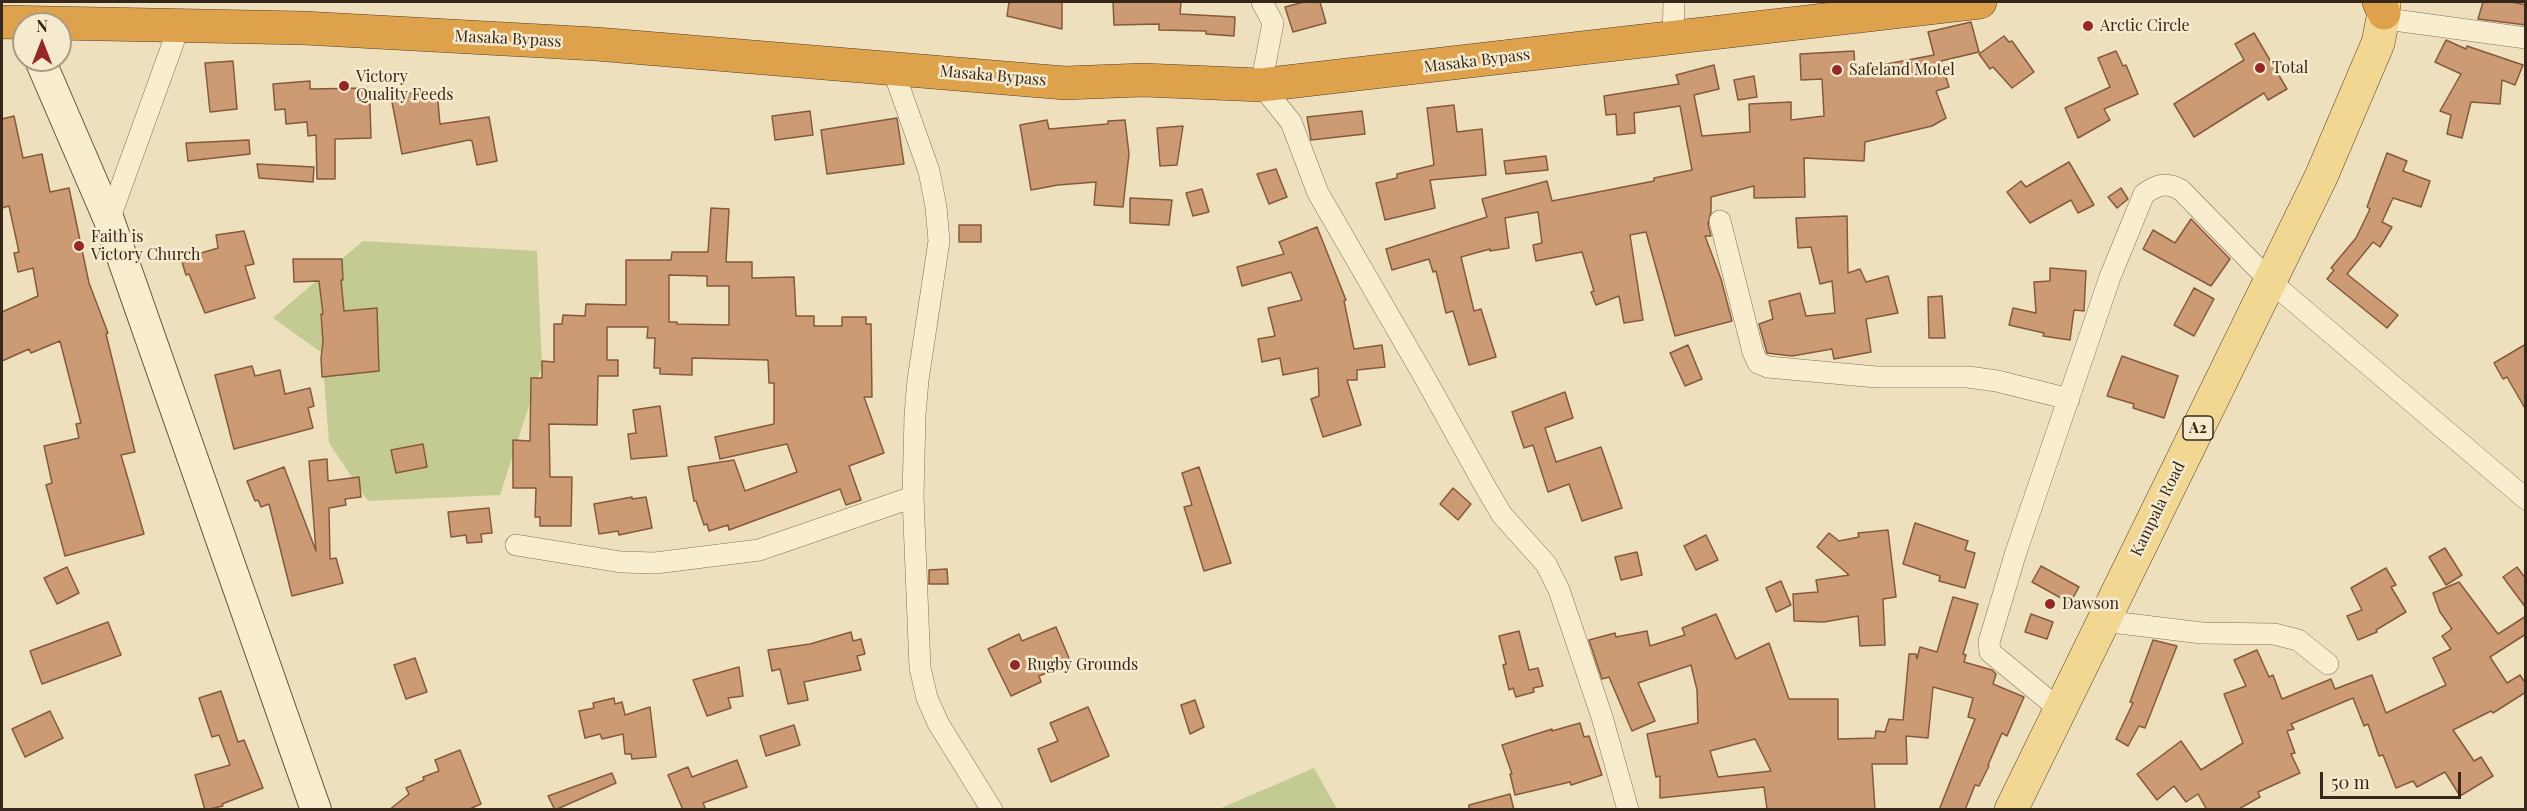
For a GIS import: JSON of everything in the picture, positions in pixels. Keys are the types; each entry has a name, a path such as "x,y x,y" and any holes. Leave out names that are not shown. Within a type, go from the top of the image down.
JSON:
{"highway":[{"name":"Masaka Bypass","path":"72,19 304,27 596,44 1065,83 1143,80 1262,85 1673,39 1937,4 1980,2"}],"main road":[{"name":"Kampala Road","path":"2011,810 2321,177 2387,14"},
{"path":"45,72 109,220 316,810"}],"street":[{"path":"1262,2 1273,22 1262,85 1291,122 1318,192 1502,515 1546,564 1559,590 1602,717 1628,810"},
{"path":"1673,39 1674,2"},
{"path":"2387,14 2526,38"},
{"path":"109,220 180,24"},
{"path":"892,67 929,171 936,207 939,241 918,380 913,497 920,668 927,698 938,723 992,810"},
{"path":"2059,709 1990,652 1989,642 2016,552 2110,277 2144,194 2156,186 2169,183 2181,190 2270,281 2526,499"},
{"path":"1720,221 1753,352 1758,363 1768,367 1875,377 1968,376 2069,399"},
{"path":"516,545 621,562 655,563 747,552 794,540 913,497"},
{"path":"2103,621 2202,633 2274,634 2298,640 2328,664"}],"green space":[{"path":"363,241 537,251 542,366 500,495 368,501 329,443 322,353 273,318"},
{"path":"1314,768 1337,809 1219,809"}],"building":[{"path":"1009,2 1062,2 1062,29 1007,16"},
{"path":"1113,2 1181,2 1180,14 1235,17 1234,36 1206,34 1206,31 1159,30 1159,24 1114,25"},
{"path":"1304,2 1320,2 1326,23 1293,32 1285,7"},
{"path":"2483,2 2512,2 2526,5 2526,25 2478,19"},
{"path":"1971,22 1979,52 1941,61 1949,87 1936,91 1946,118 1932,126 1865,142 1864,161 1804,158 1805,197 1754,198 1754,186 1711,197 1708,224 1711,236 1705,236 1721,279 1732,321 1675,336 1646,232 1630,235 1643,320 1624,323 1619,296 1596,305 1582,252 1536,261 1533,245 1542,243 1538,212 1505,218 1509,248 1490,251 1490,249 1461,257 1474,311 1481,309 1496,357 1469,365 1453,311 1446,313 1436,271 1433,272 1429,259 1392,270 1386,249 1487,217 1482,199 1547,181 1552,201 1654,181 1654,178 1692,170 1680,106 1634,113 1635,133 1617,135 1616,114 1606,115 1604,96 1679,84 1676,75 1714,65 1719,89 1694,95 1702,136 1750,132 1749,104 1791,102 1791,120 1824,116 1822,79 1801,80 1800,54 1854,51 1855,70 1934,55 1928,32"},
{"path":"2254,33 2287,89 2268,100 2264,93 2194,137 2174,104 2244,60 2235,44"},
{"path":"2004,36 2009,42 2012,41 2034,72 2012,88 1993,67 1990,69 1979,54"},
{"path":"2446,40 2466,49 2467,46 2523,65 2515,85 2502,80 2500,104 2471,102 2462,138 2447,134 2451,115 2440,111 2461,74 2435,62"},
{"path":"2116,51 2123,66 2126,65 2138,94 2104,109 2110,120 2078,138 2065,108 2110,87 2098,58"},
{"path":"233,61 237,109 210,112 205,63"},
{"path":"1754,76 1757,97 1738,100 1734,80"},
{"path":"310,81 310,89 367,88 371,138 335,139 335,179 317,179 316,135 308,136 307,122 286,124 285,109 275,110 273,84"},
{"path":"437,91 440,124 489,117 497,161 477,165 472,141 469,140 402,154 392,102 398,101 398,94"},
{"path":"1454,105 1457,132 1482,129 1486,175 1430,180 1435,208 1385,220 1376,183 1397,178 1397,174 1434,165 1427,108"},
{"path":"810,111 813,135 775,140 772,116"},
{"path":"1362,111 1365,134 1311,140 1307,117"},
{"path":"14,116 23,158 42,154 50,192 69,188 89,283 108,333 106,334 135,452 121,455 144,534 65,556 46,485 52,483 44,446 79,438 76,424 81,423 60,341 31,353 29,349 2,361 2,312 38,296 33,268 18,272 14,253 19,252 9,206 2,208 2,119"},
{"path":"897,118 904,164 827,174 821,130"},
{"path":"1047,120 1049,129 1108,124 1108,121 1125,120 1129,154 1123,207 1094,205 1096,182 1031,190 1020,125"},
{"path":"1183,126 1177,165 1160,166 1157,128"},
{"path":"249,140 250,154 188,161 186,143"},
{"path":"2387,153 2407,161 2403,171 2430,181 2421,207 2393,198 2382,222 2392,227 2380,247 2373,242 2347,274 2398,315 2387,328 2327,279 2334,270 2331,268 2356,238 2370,209 2367,207"},
{"path":"1546,156 1548,170 1506,174 1504,161"},
{"path":"2069,162 2094,205 2078,213 2071,200 2030,223 2007,192 2021,181 2026,187"},
{"path":"257,164 314,167 313,182 259,178"},
{"path":"1276,169 1287,197 1269,204 1257,174"},
{"path":"2121,188 2128,199 2117,208 2108,197"},
{"path":"1202,189 1209,212 1193,216 1186,193"},
{"path":"1130,198 1172,200 1169,225 1130,223"},
{"path":"711,208 729,209 726,262 752,262 752,278 794,277 796,316 814,316 814,326 842,326 842,317 866,317 866,324 871,324 872,397 864,397 884,453 849,466 861,500 846,505 840,489 729,530 728,525 709,531 694,501 688,467 734,460 745,491 797,472 787,444 720,459 715,437 774,424 774,383 769,383 768,360 692,358 692,375 660,374 660,368 654,368 655,338 647,338 648,327 607,327 607,360 618,360 618,376 598,376 597,425 549,424 550,477 572,477 571,526 540,526 540,517 535,517 536,488 513,488 513,440 530,441 531,378 542,378 542,361 554,362 554,324 562,324 563,315 585,316 586,304 626,305 626,260 671,260 672,252 708,252","holes":["669,275 707,276 707,286 729,286 729,325 669,322"]},
{"path":"1847,216 1848,273 1860,269 1866,282 1888,276 1898,313 1866,319 1871,352 1834,359 1832,349 1792,356 1767,353 1759,324 1773,319 1769,301 1800,293 1806,316 1835,313 1832,281 1820,284 1811,247 1798,248 1796,218"},
{"path":"2191,219 2230,259 2211,286 2143,249 2153,230 2175,243"},
{"path":"959,225 981,225 981,242 959,242"},
{"path":"1317,227 1346,300 1344,301 1354,349 1382,345 1385,367 1357,370 1357,380 1347,380 1361,425 1323,437 1311,399 1319,396 1318,368 1283,375 1280,358 1262,362 1258,339 1275,336 1268,308 1302,300 1291,272 1242,286 1237,267 1284,254 1279,242"},
{"path":"244,231 254,264 245,266 255,298 205,313 189,274 186,275 181,259 218,248 216,235"},
{"path":"293,259 342,259 343,280 341,280 344,311 377,308 379,371 322,377 321,314 323,314 319,281 294,282"},
{"path":"2050,268 2086,271 2084,311 2074,310 2070,340 2043,336 2044,333 2009,325 2013,308 2036,313 2034,282 2050,281"},
{"path":"2194,288 2214,299 2194,336 2174,325"},
{"path":"1942,296 1945,338 1929,338 1928,297"},
{"path":"2526,344 2526,410 2507,377 2503,379 2494,363"},
{"path":"1688,345 1702,379 1685,386 1670,353"},
{"path":"2122,356 2178,376 2164,418 2133,408 2134,404 2107,396"},
{"path":"252,366 255,376 280,370 285,394 310,388 314,406 308,408 313,428 234,449 215,375"},
{"path":"1565,392 1573,418 1545,428 1556,462 1601,447 1622,508 1582,521 1569,484 1548,492 1533,445 1524,448 1512,412"},
{"path":"660,406 667,456 631,459 628,434 636,433 633,410"},
{"path":"423,444 427,467 396,473 391,450"},
{"path":"327,459 328,481 359,477 361,497 345,499 346,505 329,508 330,559 336,558 343,583 292,596 269,504 261,507 258,500 255,501 247,481 284,467 316,551 309,461"},
{"path":"1199,467 1231,563 1204,571 1184,507 1192,505 1182,473"},
{"path":"1453,488 1471,504 1458,520 1440,504"},
{"path":"632,497 632,499 646,497 652,528 619,535 618,531 599,534 594,504"},
{"path":"489,508 492,533 481,534 482,542 467,543 466,535 451,537 448,512"},
{"path":"1915,523 1968,541 1965,550 1975,553 1965,588 1939,581 1940,576 1903,564"},
{"path":"1888,530 1896,597 1883,599 1885,645 1860,646 1858,616 1824,622 1794,621 1793,594 1818,592 1816,580 1849,575 1817,547 1829,533 1839,541 1859,537 1858,533"},
{"path":"1706,535 1718,560 1696,570 1684,546"},
{"path":"2445,548 2462,575 2446,585 2429,557"},
{"path":"1637,552 1642,575 1621,580 1615,557"},
{"path":"2041,566 2079,587 2070,603 2032,582"},
{"path":"67,567 79,593 57,604 44,578"},
{"path":"2517,567 2526,579 2526,608 2503,577"},
{"path":"2386,568 2396,585 2391,587 2406,612 2376,630 2377,632 2358,640 2347,616 2362,610 2351,588"},
{"path":"947,569 948,584 929,584 929,570"},
{"path":"1781,581 1791,605 1776,612 1766,588"},
{"path":"2459,582 2498,634 2526,616 2526,634 2490,657 2507,683 2520,675 2526,684 2526,692 2493,713 2491,711 2453,730 2474,761 2481,757 2493,776 2460,796 2445,772 2417,787 2413,781 2396,788 2383,755 2379,756 2368,724 2364,726 2353,698 2291,724 2294,729 2287,731 2295,753 2291,754 2300,773 2258,792 2260,797 2237,810 2207,810 2198,794 2186,802 2174,786 2157,800 2137,774 2181,741 2201,770 2243,743 2224,694 2246,686 2234,660 2257,650 2269,677 2273,675 2282,699 2331,679 2335,689 2372,675 2386,713 2446,685 2433,658 2451,649 2442,636 2452,629 2440,612 2433,593"},
{"path":"1953,597 1978,604 1963,654 1966,655 1964,662 1992,670 1996,674 1993,684 2024,697 2007,736 2002,733 1989,766 1979,786 1975,785 1965,810 1939,810 1975,719 1968,717 1973,698 1933,687 1928,738 1906,736 1907,764 1872,764 1875,810 1767,809 1764,787 1660,798 1660,776 1656,777 1647,734 1698,723 1697,690 1691,665 1638,683 1655,721 1632,731 1609,677 1602,679 1589,640 1615,633 1616,637 1647,631 1650,646 1685,635 1682,628 1716,614 1736,659 1769,643 1789,699 1838,699 1838,739 1875,738 1876,731 1885,732 1889,719 1903,720 1909,654 1916,654 1917,659 1920,647 1937,652","holes":["1755,739 1771,771 1718,777 1710,751"]},
{"path":"2031,614 2053,622 2047,639 2025,632"},
{"path":"108,622 121,655 42,684 30,651"},
{"path":"1056,627 1071,663 1039,676 1041,682 1011,696 988,649 1019,634 1022,641"},
{"path":"1519,631 1529,670 1538,668 1543,686 1533,688 1534,692 1516,697 1513,688 1509,690 1499,636"},
{"path":"851,632 853,641 861,639 865,654 857,656 861,670 804,682 808,700 788,704 780,669 772,671 768,650 810,644"},
{"path":"2153,640 2177,646 2145,728 2139,726 2128,746 2116,739 2133,703 2130,702"},
{"path":"415,658 427,692 406,699 394,665"},
{"path":"739,667 743,696 728,698 731,708 707,716 693,680"},
{"path":"221,691 238,742 244,740 263,788 222,804 223,806 205,810 195,775 230,765 219,735 212,737 199,698"},
{"path":"614,698 615,704 622,702 625,715 650,707 656,757 632,759 631,754 625,754 623,734 602,739 600,734 585,738 579,711 594,708 593,703"},
{"path":"1195,700 1204,727 1190,734 1181,705"},
{"path":"1088,707 1109,756 1051,782 1038,749 1058,741 1050,723"},
{"path":"50,711 63,738 25,757 12,729"},
{"path":"1580,723 1584,737 1589,736 1602,775 1571,785 1570,782 1515,795 1510,774 1512,774 1502,745 1552,729 1552,731"},
{"path":"794,725 800,745 766,756 760,736"},
{"path":"460,750 481,804 467,810 389,810 409,794 406,788 424,780 423,777 439,771 435,760"},
{"path":"737,760 747,787 703,803 706,810 683,810 668,775 688,767 692,777"},
{"path":"612,773 616,783 555,810 548,796"},
{"path":"1510,794 1514,810 1469,810 1469,805"}],"place":[{"name":"Arctic Circle","path":"2088,26"},
{"name":"Total","path":"2260,68"},
{"name":"Safeland Motel","path":"1837,70"},
{"name":"Victory Quality Feeds","path":"344,86"},
{"name":"Faith is Victory Church","path":"79,246"},
{"name":"Dawson","path":"2050,604"},
{"name":"Rugby Grounds","path":"1015,665"}]}
